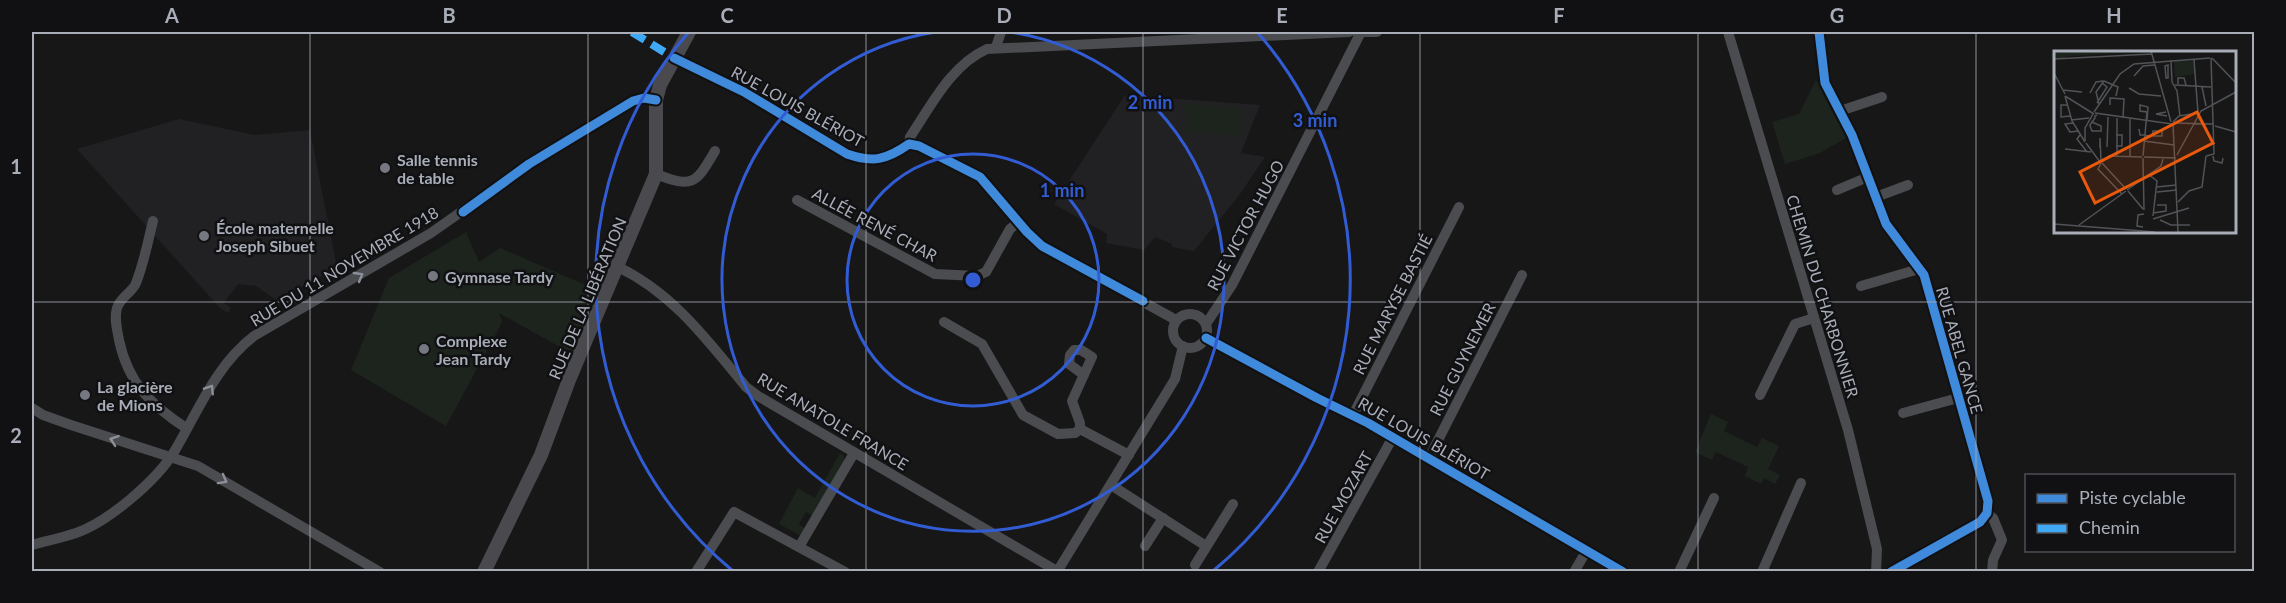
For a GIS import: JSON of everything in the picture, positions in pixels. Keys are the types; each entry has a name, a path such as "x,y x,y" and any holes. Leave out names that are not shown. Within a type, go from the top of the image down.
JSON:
{"main road":[{"name":"RUE DE LA LIBÉRATION","path":"484,572 541,455 569,380 656,174 656,100 660,85 689,32"}],"street":[{"path":"996,47 1001,32"},
{"name":"RUE VICTOR HUGO","path":"1206,324 1232,285 1361,32"},
{"path":"1176,321 1042,246 1018,222 980,177 919,146 909,144 910,137 954,73 975,54 996,47 1251,33 1377,32"},
{"name":"CHEMIN DU CHARBONNIER","path":"1728,32 1848,430 1877,549 1876,572"},
{"name":"RUE ABEL GANCE","path":"1819,32 1825,83 1852,135 1886,224 1924,275 1988,501 1987,513"},
{"name":"RUE LOUIS BLÉRIOT","path":"674,58 744,92 861,159 875,160 890,156 909,144"},
{"path":"1840,111 1882,97"},
{"name":"RUE DU 11 NOVEMBRE 1918","path":"32,544 77,533 96,524 140,492 170,458 211,386 236,352 254,336 431,233 529,164 633,101 644,98 656,100"},
{"path":"656,174 676,182 700,177 715,151"},
{"path":"1837,190 1868,177"},
{"path":"1876,197 1908,186"},
{"name":"ALLÉE RENÉ CHAR","path":"797,200 935,274 977,276 986,272 1010,230 1018,222"},
{"name":"RUE MARYSE BASTIÉ","path":"1353,414 1459,207"},
{"path":"153,221 135,286 122,298 116,310 116,322 122,355 142,392 153,405 186,428"},
{"name":"RUE ANATOLE FRANCE","path":"618,267 659,292 675,305 746,387 758,396 1057,571"},
{"name":"RUE ABEL GANCE","path":"1861,286 1919,269"},
{"name":"RUE GUYNEMER","path":"1429,458 1521,275"},
{"name":"RUE VICTOR HUGO","path":"1197,314 1219,304"},
{"path":"1189,313 1197,314 1206,324 1206,338 1200,345 1192,348 1183,346 1177,342 1174,335 1176,321 1189,313"},
{"path":"1760,395 1795,324 1814,318"},
{"path":"944,322 982,344 1023,415 1058,434 1075,433 1080,429"},
{"name":"RUE LOUIS BLÉRIOT","path":"1206,338 1317,398 1353,414 1623,572"},
{"path":"1057,571 1175,379 1183,346"},
{"path":"1080,429 1072,401 1084,375"},
{"name":"RUE ABEL GANCE","path":"1903,413 1958,398"},
{"path":"32,408 43,415 70,425 198,466 380,572"},
{"path":"1080,429 1129,455"},
{"name":"RUE MOZART","path":"1318,572 1393,437"},
{"path":"799,547 854,453"},
{"path":"1762,572 1801,483"},
{"path":"1111,485 1206,546"},
{"path":"1679,572 1714,498"},
{"path":"1195,565 1233,504"},
{"path":"696,572 734,512 845,572"},
{"path":"1891,572 1980,522 1987,513 1993,518 2002,540 1993,560 1992,572"},
{"path":"1145,546 1163,518"},
{"path":"1574,572 1587,550"}],"shaded area":[{"path":"1816,80 1846,138 1820,153 1785,164 1772,122 1799,114"},
{"path":"1125,95 1260,105 1241,153 1265,157 1240,194 1194,251 1172,247 1172,244 1155,237 1144,250 1106,243 1107,234 1054,204"},
{"path":"1186,104 1243,108 1241,136 1185,132"},
{"path":"179,119 255,135 310,130 337,268 276,300 256,286 238,284 224,303 231,308 228,313 220,308 77,149"},
{"name":"Complexe Jean Tardy","path":"466,232 479,262 500,248 602,292 574,355 499,313 502,321 499,328 446,426 351,370 389,278"},
{"path":"1711,414 1728,422 1724,431 1757,447 1762,438 1779,446 1768,469 1780,475 1775,484 1764,478 1761,484 1745,476 1748,467 1716,452 1712,460 1695,452"},
{"path":"840,453 844,456 844,464 813,516 806,512 799,524 805,529 801,536 779,524 798,488 815,498"}],"marked path":[{"path":"632,32 674,58"}],"cycle path":[{"path":"1819,32 1825,83 1852,135 1886,224 1924,275 1988,501 1987,513 1980,522 1891,572"},
{"path":"674,58 744,92 847,154 872,159 886,157 909,144 919,146 980,177 1027,232 1042,246 1143,301"},
{"path":"463,212 529,164 633,101 644,98 656,100"},
{"path":"1206,338 1368,423 1623,572"}],"place":[{"name":"Salle tennis de table","path":"385,168"},
{"name":"École maternelle Joseph Sibuet","path":"204,236"},
{"name":"Gymnase Tardy","path":"433,276"},
{"name":"Complexe Jean Tardy","path":"424,349"},
{"name":"La glacière de Mions","path":"85,395"}]}
